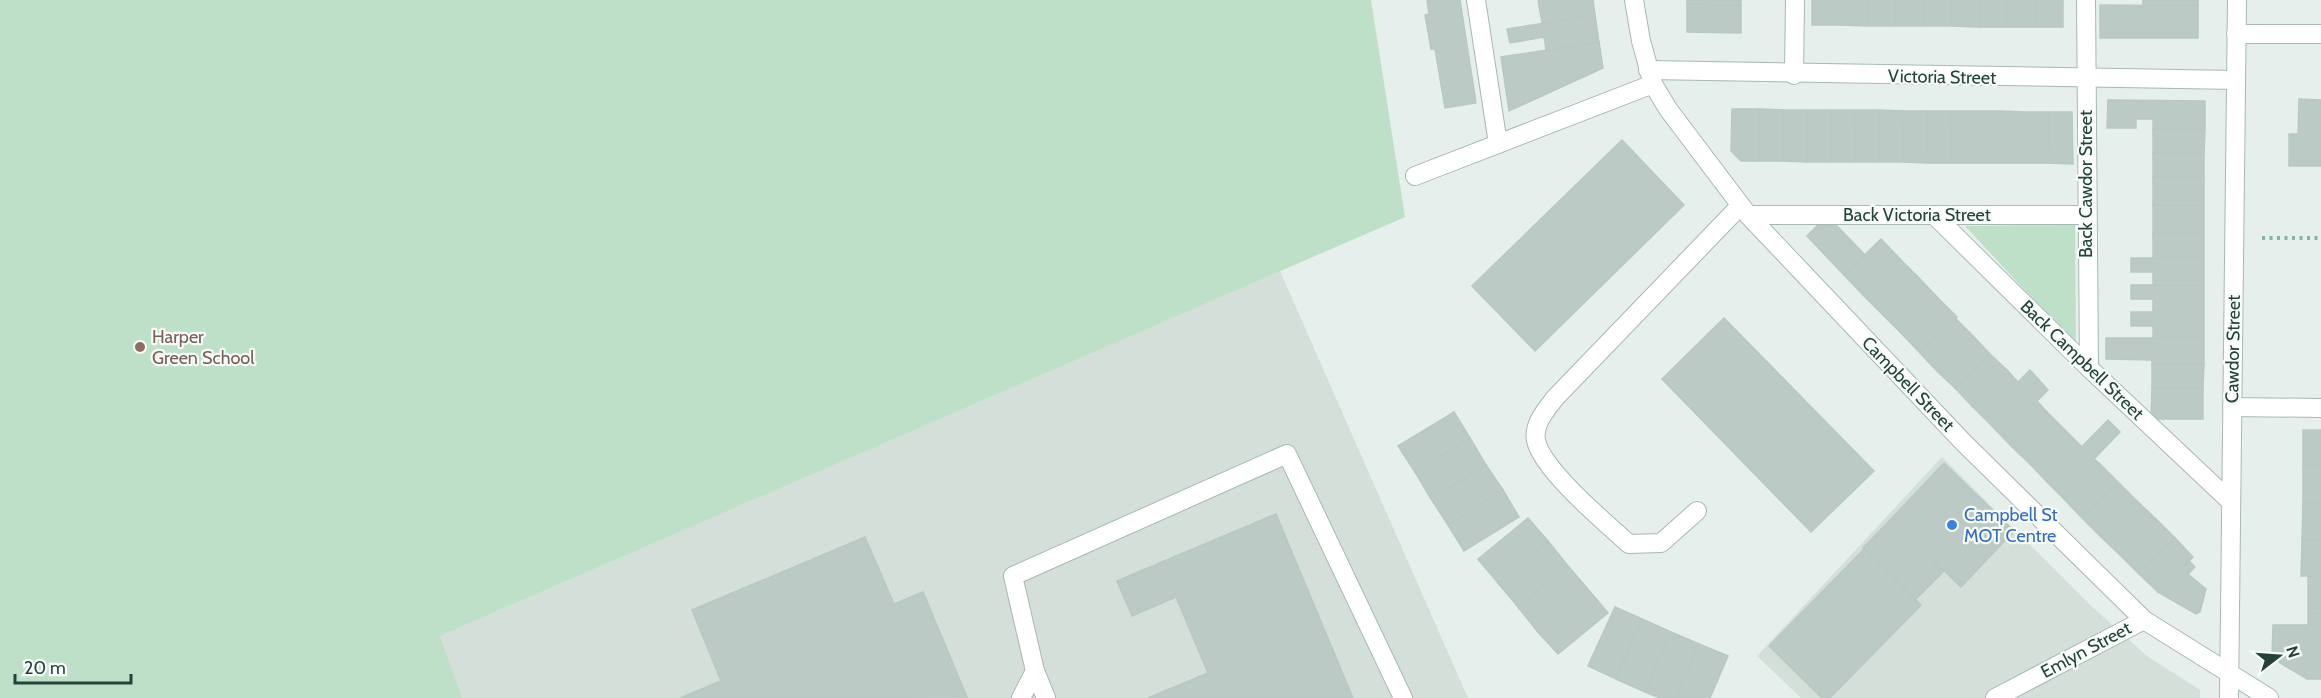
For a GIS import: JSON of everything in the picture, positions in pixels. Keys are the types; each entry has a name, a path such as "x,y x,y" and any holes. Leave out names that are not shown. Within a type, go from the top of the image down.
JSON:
{"street":[{"path":"1476,0 1497,144"},
{"name":"Campbell Street","path":"1634,0 1650,77 1668,110 1744,211 1963,442 2144,620 2269,698"},
{"path":"1794,75 1795,0"},
{"name":"Back Cawdor Street","path":"2086,0 2085,215 2089,368"},
{"name":"Cawdor Street","path":"2229,698 2237,0"},
{"path":"2236,34 2321,34"},
{"name":"Victoria Street","path":"1650,77 1794,75 2236,80"},
{"path":"1414,176 1497,144 1650,77"},
{"path":"1697,511 1661,543 1629,544 1583,503 1547,460 1536,440 1537,430 1539,420 1544,413 1580,370 1744,211"},
{"name":"Back Victoria Street","path":"1744,211 2085,215"},
{"name":"Back Campbell Street","path":"1934,215 2089,368 2232,502"},
{"path":"2232,407 2321,408"},
{"path":"1046,698 1035,671 1013,576 1287,454 1402,698"},
{"name":"Emlyn Street","path":"1995,698 2144,620"},
{"path":"1021,698 1035,671"}],"path":[{"path":"2234,238 2321,238"}],"shaded area":[{"path":"0,87 440,636 1280,271 1468,698 0,698"},
{"path":"1942,457 2089,604 2147,656 2200,690 2200,698 1801,698 1757,656"}],"green space":[{"path":"0,0 1371,0 1405,217 440,636 462,698 0,698"},
{"path":"2075,225 2076,345 1965,226"}],"building":[{"path":"1427,0 1460,0 1476,103 1445,108 1435,49 1431,49 1425,15 1429,14"},
{"path":"1538,0 1593,0 1595,15 1542,23"},
{"path":"1687,0 1741,0 1741,5 1687,4"},
{"path":"1812,0 1840,0 1840,25 1812,25"},
{"path":"1840,0 1868,0 1867,26 1840,25"},
{"path":"1868,0 1895,0 1895,26 1867,26"},
{"path":"1895,0 1923,0 1923,26 1895,26"},
{"path":"1923,0 1951,0 1951,26 1923,26"},
{"path":"1951,0 1979,0 1979,27 1951,26"},
{"path":"1979,0 2007,0 2006,27 1979,27"},
{"path":"2007,0 2035,0 2035,27 2006,27"},
{"path":"2035,0 2063,0 2063,27 2035,27"},
{"path":"2143,0 2198,0 2198,6 2143,6"},
{"path":"1687,4 1741,5 1741,33 1687,32"},
{"path":"2100,5 2198,6 2198,38 2100,38"},
{"path":"1595,15 1599,42 1546,50 1544,37 1510,43 1507,29"},
{"path":"1599,42 1603,68 1509,111 1501,57"},
{"path":"2299,99 2321,100 2321,166 2289,166 2289,134 2298,134"},
{"path":"2108,100 2205,101 2205,129 2153,129 2153,119 2136,119 2136,128 2107,128"},
{"path":"1732,109 1759,109 1759,161 1741,161 1731,151"},
{"path":"1759,109 1783,110 1783,161 1759,161"},
{"path":"1783,110 1807,110 1807,162 1783,161"},
{"path":"1807,110 1831,110 1831,162 1807,162"},
{"path":"1831,110 1856,110 1855,162 1831,162"},
{"path":"1856,110 1879,110 1879,162 1855,162"},
{"path":"1879,110 1904,111 1903,162 1879,162"},
{"path":"1904,111 1927,111 1928,163 1903,162"},
{"path":"1927,111 1952,111 1951,163 1928,163"},
{"path":"1952,111 1976,111 1976,163 1951,163"},
{"path":"1976,111 2000,111 2000,163 1976,163"},
{"path":"2000,111 2024,112 2024,163 2000,163"},
{"path":"2024,112 2049,112 2048,163 2024,163"},
{"path":"2049,112 2072,112 2073,164 2048,163"},
{"path":"2153,129 2205,129 2204,153 2153,153"},
{"path":"1622,140 1684,205 1535,351 1472,286"},
{"path":"2153,153 2204,153 2204,177 2153,177"},
{"path":"2153,177 2204,177 2204,205 2153,205"},
{"path":"2153,205 2204,205 2204,234 2153,234"},
{"path":"1818,225 1837,226 1865,255 1844,275 1807,236"},
{"path":"2153,234 2204,234 2204,258 2153,258"},
{"path":"1881,239 1900,259 1863,295 1844,275"},
{"path":"2131,258 2204,258 2204,285 2153,285 2153,272 2131,272"},
{"path":"1900,259 1919,278 1882,314 1863,295"},
{"path":"1919,278 1938,298 1902,334 1882,314"},
{"path":"2131,285 2204,285 2204,312 2153,312 2153,299 2131,299"},
{"path":"1938,298 1957,317 1920,353 1902,334"},
{"path":"2131,312 2204,312 2204,338 2153,338 2153,326 2131,326"},
{"path":"1724,318 1874,471 1811,532 1662,379"},
{"path":"1956,319 1973,336 1937,371 1920,353"},
{"path":"1973,336 1990,354 1955,388 1937,371"},
{"path":"2106,338 2204,338 2204,364 2152,364 2152,360 2106,359"},
{"path":"1990,354 2008,371 1972,406 1955,388"},
{"path":"2152,364 2204,364 2203,388 2152,388"},
{"path":"2030,370 2039,380 1992,426 1972,406 2008,371 2018,382"},
{"path":"2039,380 2048,390 2037,401 2047,412 2012,447 1992,426"},
{"path":"2152,388 2203,388 2203,419 2151,419"},
{"path":"1454,412 1470,438 1415,472 1398,446"},
{"path":"2047,412 2065,430 2030,464 2012,447"},
{"path":"2108,420 2120,432 2094,459 2099,463 2064,499 2047,482"},
{"path":"2065,430 2082,447 2047,482 2030,464"},
{"path":"2303,430 2321,430 2321,466 2303,466"},
{"path":"1470,438 1486,465 1431,499 1415,472"},
{"name":"Campbell St MOT Centre","path":"1944,463 2014,531 1961,587 1891,519"},
{"path":"2099,463 2118,482 2082,518 2064,499"},
{"path":"1486,465 1503,490 1448,525 1431,499"},
{"path":"2303,466 2321,466 2321,503 2303,503"},
{"path":"2118,482 2137,501 2101,537 2082,518"},
{"path":"1503,490 1519,517 1464,551 1448,525"},
{"path":"2137,501 2156,519 2120,555 2101,537"},
{"path":"2303,503 2321,503 2321,540 2302,540"},
{"path":"1276,514 1353,698 1148,698 1208,673 1176,597 1132,616 1117,581"},
{"path":"1528,518 1548,541 1498,583 1478,559"},
{"path":"1891,519 1944,571 1916,599 1863,548"},
{"path":"2156,519 2175,538 2139,574 2120,555"},
{"path":"865,537 894,604 923,592 967,697 680,698 721,681 692,610"},
{"path":"2175,538 2193,557 2158,592 2139,574"},
{"path":"2302,540 2321,540 2321,576 2301,576"},
{"path":"1548,541 1568,566 1518,607 1498,583"},
{"path":"1864,549 1921,605 1877,650 1820,594"},
{"path":"2189,561 2195,567 2188,574 2206,589 2200,612 2196,614 2158,592"},
{"path":"1568,566 1587,588 1537,631 1518,607"},
{"path":"2308,576 2321,576 2321,613 2308,613"},
{"path":"1587,588 1608,613 1558,654 1537,631"},
{"path":"1820,594 1877,650 1830,698 1822,698 1769,646"},
{"path":"1615,607 1642,619 1616,679 1588,666"},
{"path":"2308,613 2321,613 2321,679 2307,679 2272,658 2273,625 2308,625"},
{"path":"1642,619 1671,632 1645,692 1616,679"},
{"path":"1671,632 1699,644 1676,698 1660,698 1645,692"},
{"path":"1699,644 1728,656 1710,698 1676,698"}],"place":[{"name":"Harper Green School","path":"140,347"},
{"name":"Campbell St MOT Centre","path":"1952,525"}]}
